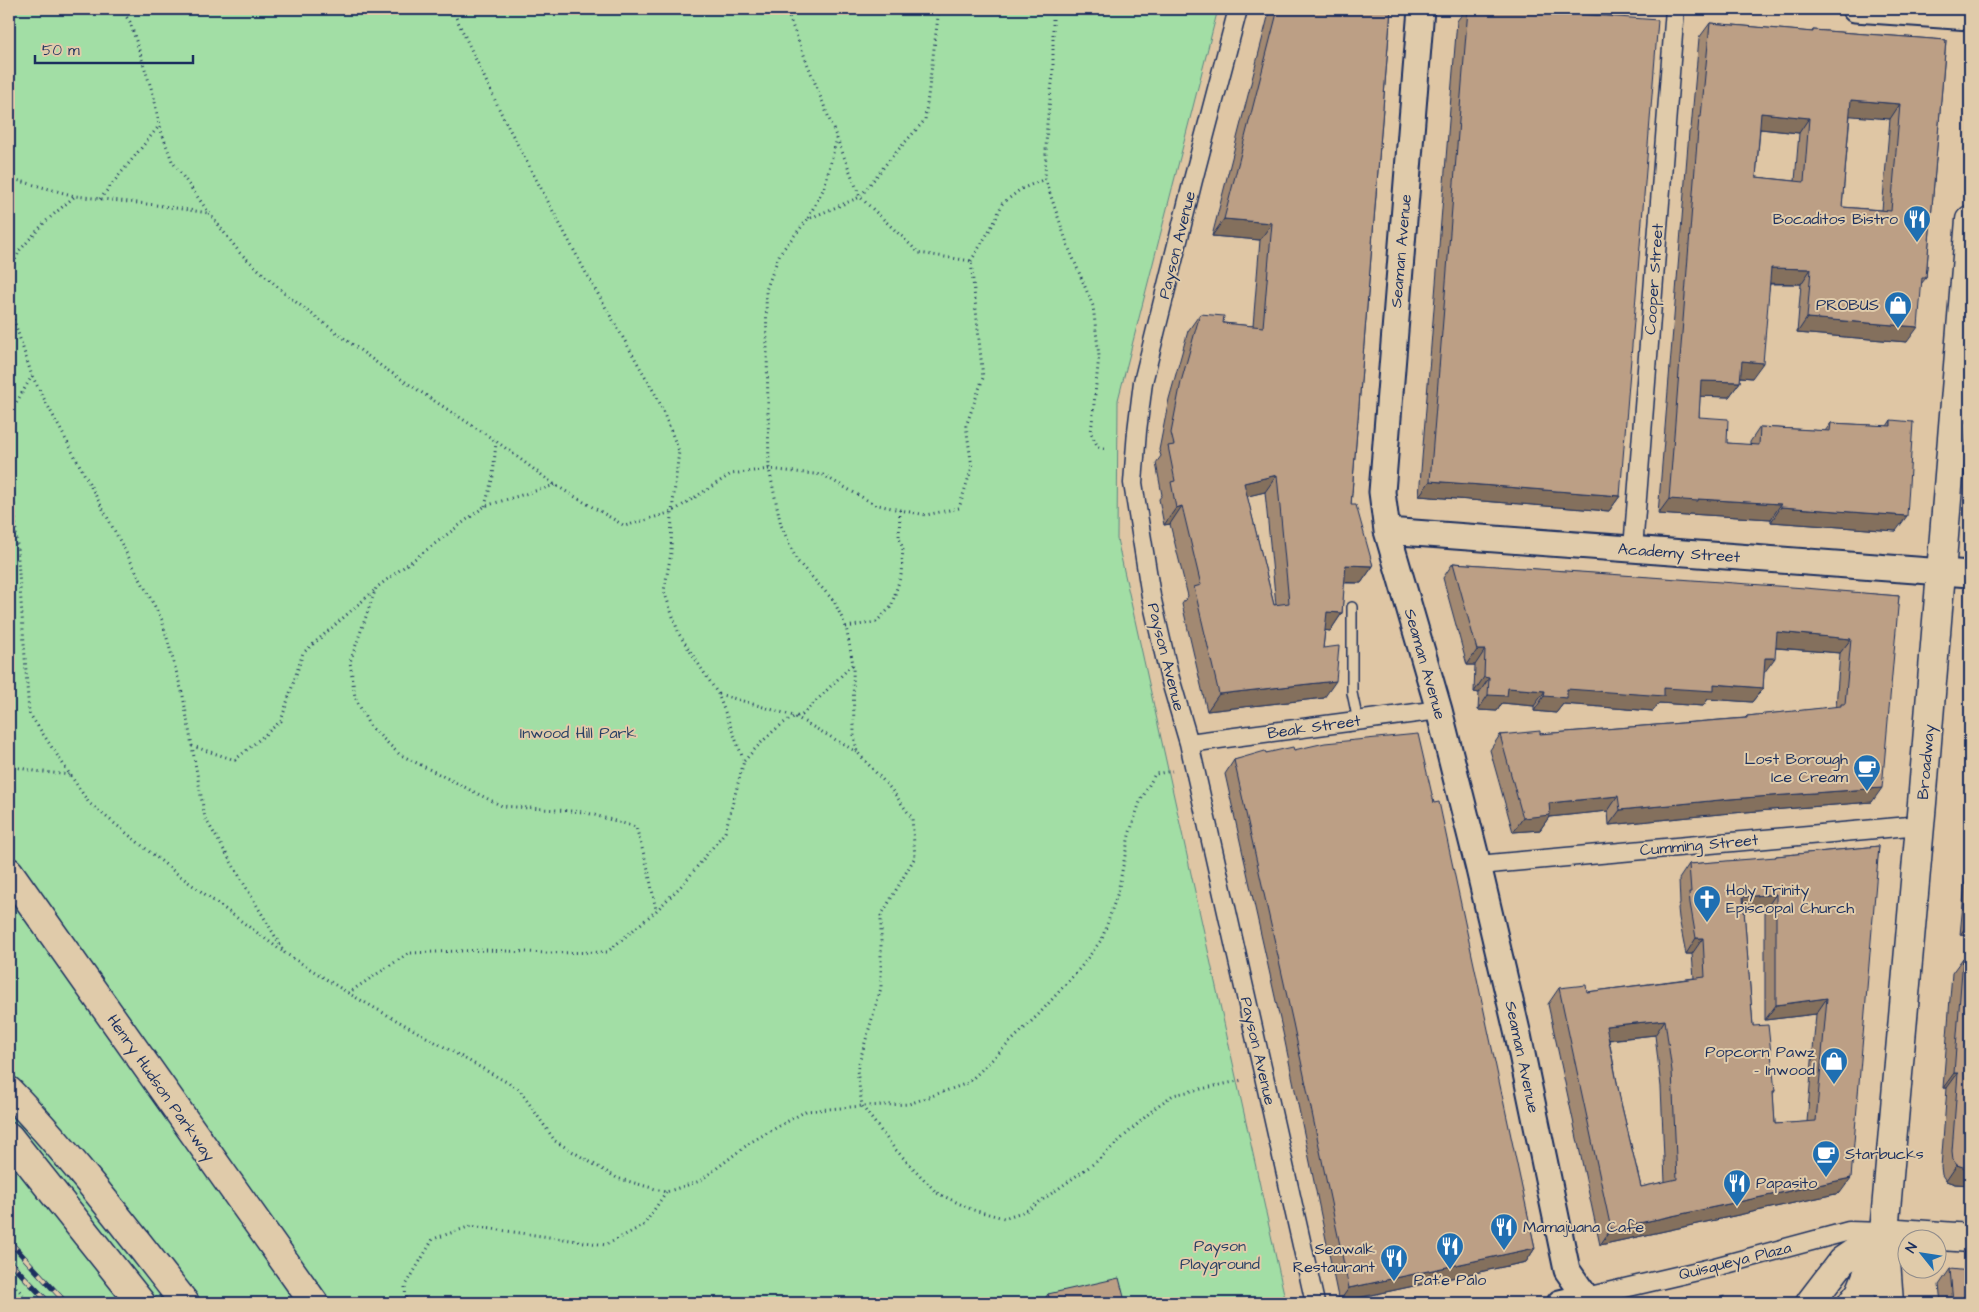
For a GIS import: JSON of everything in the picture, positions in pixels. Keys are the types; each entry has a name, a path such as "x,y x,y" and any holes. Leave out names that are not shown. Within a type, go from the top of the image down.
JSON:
{"main road":[{"name":"Broadway","path":"1889,1303 1884,1232 1970,220"},
{"name":"Henry Hudson Parkway","path":"9,872 314,1303"},
{"path":"9,1091 114,1213 185,1303"},
{"path":"9,1137 133,1293"},
{"path":"1852,1303 1860,1293 1884,1232"},
{"path":"1810,1303 1842,1261 1884,1232 1970,1238"}],"street":[{"name":"Payson Avenue","path":"1238,9 1143,382 1133,483 1150,596 1169,675 1189,743 1315,1303"},
{"name":"Seaman Avenue","path":"1421,9 1382,492 1387,531 1439,710 1478,865 1518,1035 1567,1270 1588,1300"},
{"name":"Cooper Street","path":"1633,550 1675,9"},
{"path":"1855,9 1970,17"},
{"name":"Academy Street","path":"1387,531 1970,574"},
{"name":"Beak Street","path":"1189,743 1439,710"},
{"name":"Cumming Street","path":"1478,865 1920,825"},
{"name":"Quisqueya Plaza","path":"1588,1300 1849,1231 1884,1232"},
{"path":"1560,1303 1588,1300"}],"lane":[{"path":"1352,607 1352,693 1358,721"}],"path":[{"path":"121,9 130,22 154,97 159,125 172,161 240,253 288,296 381,366 496,442 555,485 625,526 672,512 731,474 769,469 823,475 874,504 900,510 926,515 959,508 972,467 966,426 983,378 971,261 995,221 1002,204 1021,189 1045,179"},
{"path":"452,9 504,119 586,273 658,399 679,451 672,512 671,553 664,591 679,634 718,694 744,761"},
{"path":"789,9 789,17 860,197 919,252 971,261"},
{"path":"808,219 860,197 890,159 926,120 940,9"},
{"path":"1053,9 1053,74 1047,123 1045,179 1068,246 1093,306 1099,356 1090,433 1098,447 1106,449"},
{"path":"100,199 159,125"},
{"path":"837,137 824,188 808,219 780,253 766,290 769,469 781,525 797,561 834,601 846,627 854,664 854,735 857,752"},
{"path":"9,178 75,196 209,213"},
{"path":"9,273 20,250 45,222 75,196"},
{"path":"9,306 32,376 162,620 183,696 205,818 285,953"},
{"path":"9,416 32,376"},
{"path":"9,434 29,713 89,803 176,873 285,953 348,994 519,1089 555,1141 617,1178 666,1192 700,1181 751,1142 806,1111 909,1104 968,1083 1039,1014 1081,967 1102,939 1118,892 1129,836 1140,802 1155,774 1172,771"},
{"path":"485,506 493,476 496,442"},
{"path":"192,746 235,760 281,721 303,653 376,588 485,506 555,485"},
{"path":"846,627 876,622 891,607 901,575 903,549 899,538 900,510"},
{"path":"376,588 350,662 355,697 369,725 400,754 502,806 584,812 636,826 648,869 656,911"},
{"path":"348,994 410,953 486,950 546,953 607,952 656,911 684,883 724,832 744,761 762,742 794,716 802,714 854,664"},
{"path":"718,694 794,716 857,752 891,789 912,818 915,858 881,916 881,988 856,1070 862,1106 894,1148 937,1193 972,1210 1004,1218 1028,1210 1096,1162 1156,1107 1173,1095 1243,1080"},
{"path":"9,766 71,775"},
{"path":"406,1303 405,1287 434,1239 471,1226 606,1245 644,1225 666,1192"},
{"path":"9,1280 31,1303"},
{"path":"1722,1296 1724,1303"}],"green space":[{"name":"Inwood Hill Park","path":"9,9 1218,9 1118,400 1117,539 1286,1303 9,1303"}],"building":[{"path":"1278,9 1391,9 1351,505 1356,505 1373,566 1346,565 1342,613 1327,612 1323,648 1339,646 1336,681 1219,694 1194,587 1201,585 1182,506 1176,508 1171,482 1175,481 1168,446 1174,445 1171,433 1181,382 1200,314 1224,316 1223,323 1263,327 1272,223 1224,219","holes":["1277,475 1289,603 1274,605 1244,483"]},
{"path":"1468,9 1510,9 1658,20 1620,496 1430,481"},
{"path":"1710,23 1813,32 1813,30 1946,40 1926,278 1922,278 1918,327 1807,318 1811,269 1771,268 1763,363 1742,361 1740,382 1701,381 1699,417 1728,419 1727,443 1759,445 1760,427 1830,431 1831,423 1891,426 1891,420 1913,422 1907,516 1781,507 1781,504 1669,499 1699,117 1701,117","holes":["1851,100 1900,104 1891,211 1842,207","1761,113 1809,118 1804,182 1756,177"]},
{"path":"1453,563 1899,596 1882,788 1730,799 1620,810 1618,796 1549,803 1550,815 1523,818 1500,735 1540,731 1540,734 1747,718 1747,716 1841,706 1841,704 1845,704 1851,639 1777,632 1775,658 1765,658 1763,688 1714,684 1714,691 1664,688 1664,696 1567,689 1567,698 1544,696 1545,691 1508,688 1507,696 1488,695 1489,678 1484,677 1485,650 1477,650"},
{"path":"1418,734 1434,803 1439,802 1535,1248 1349,1288 1293,1023 1234,760 1265,751 1266,753 1293,747 1294,750 1325,743"},
{"path":"1879,846 1851,1178 1611,1229 1559,988 1586,985 1587,992 1705,977 1703,938 1696,938 1690,903 1689,864","holes":["1776,894 1776,1005 1827,998 1816,1121 1775,1124 1773,1091 1775,1091 1768,1025 1753,1026 1743,897","1665,1020 1672,1071 1677,1179 1641,1187 1621,1103 1606,1026"]},
{"path":"1963,958 1970,958 1970,1169 1957,1165 1953,1160 1952,1151 1958,1073 1954,1073"},
{"path":"1950,1269 1970,1271 1970,1303 1953,1303"},
{"path":"1119,1278 1125,1301 1117,1303 1051,1303 1048,1294"}],"railway":[{"path":"9,1241 66,1303"},
{"path":"9,1261 49,1303"}],"place":[{"name":"Bocaditos Bistro","path":"1917,243"},
{"name":"PROBUS","path":"1898,329"},
{"name":"Lost Borough Ice Cream","path":"1867,792"},
{"name":"Holy Trinity Episcopal Church","path":"1707,923"},
{"name":"Popcorn Pawz - Inwood","path":"1834,1085"},
{"name":"Starbucks","path":"1826,1178"},
{"name":"Papasito","path":"1737,1207"},
{"name":"Mamajuana Cafe","path":"1504,1251"},
{"name":"Pat'e Palo","path":"1450,1270"},
{"name":"Seawalk Restaurant","path":"1394,1282"}],"park label":[{"name":"Payson Playground","path":"1220,1255"}]}
